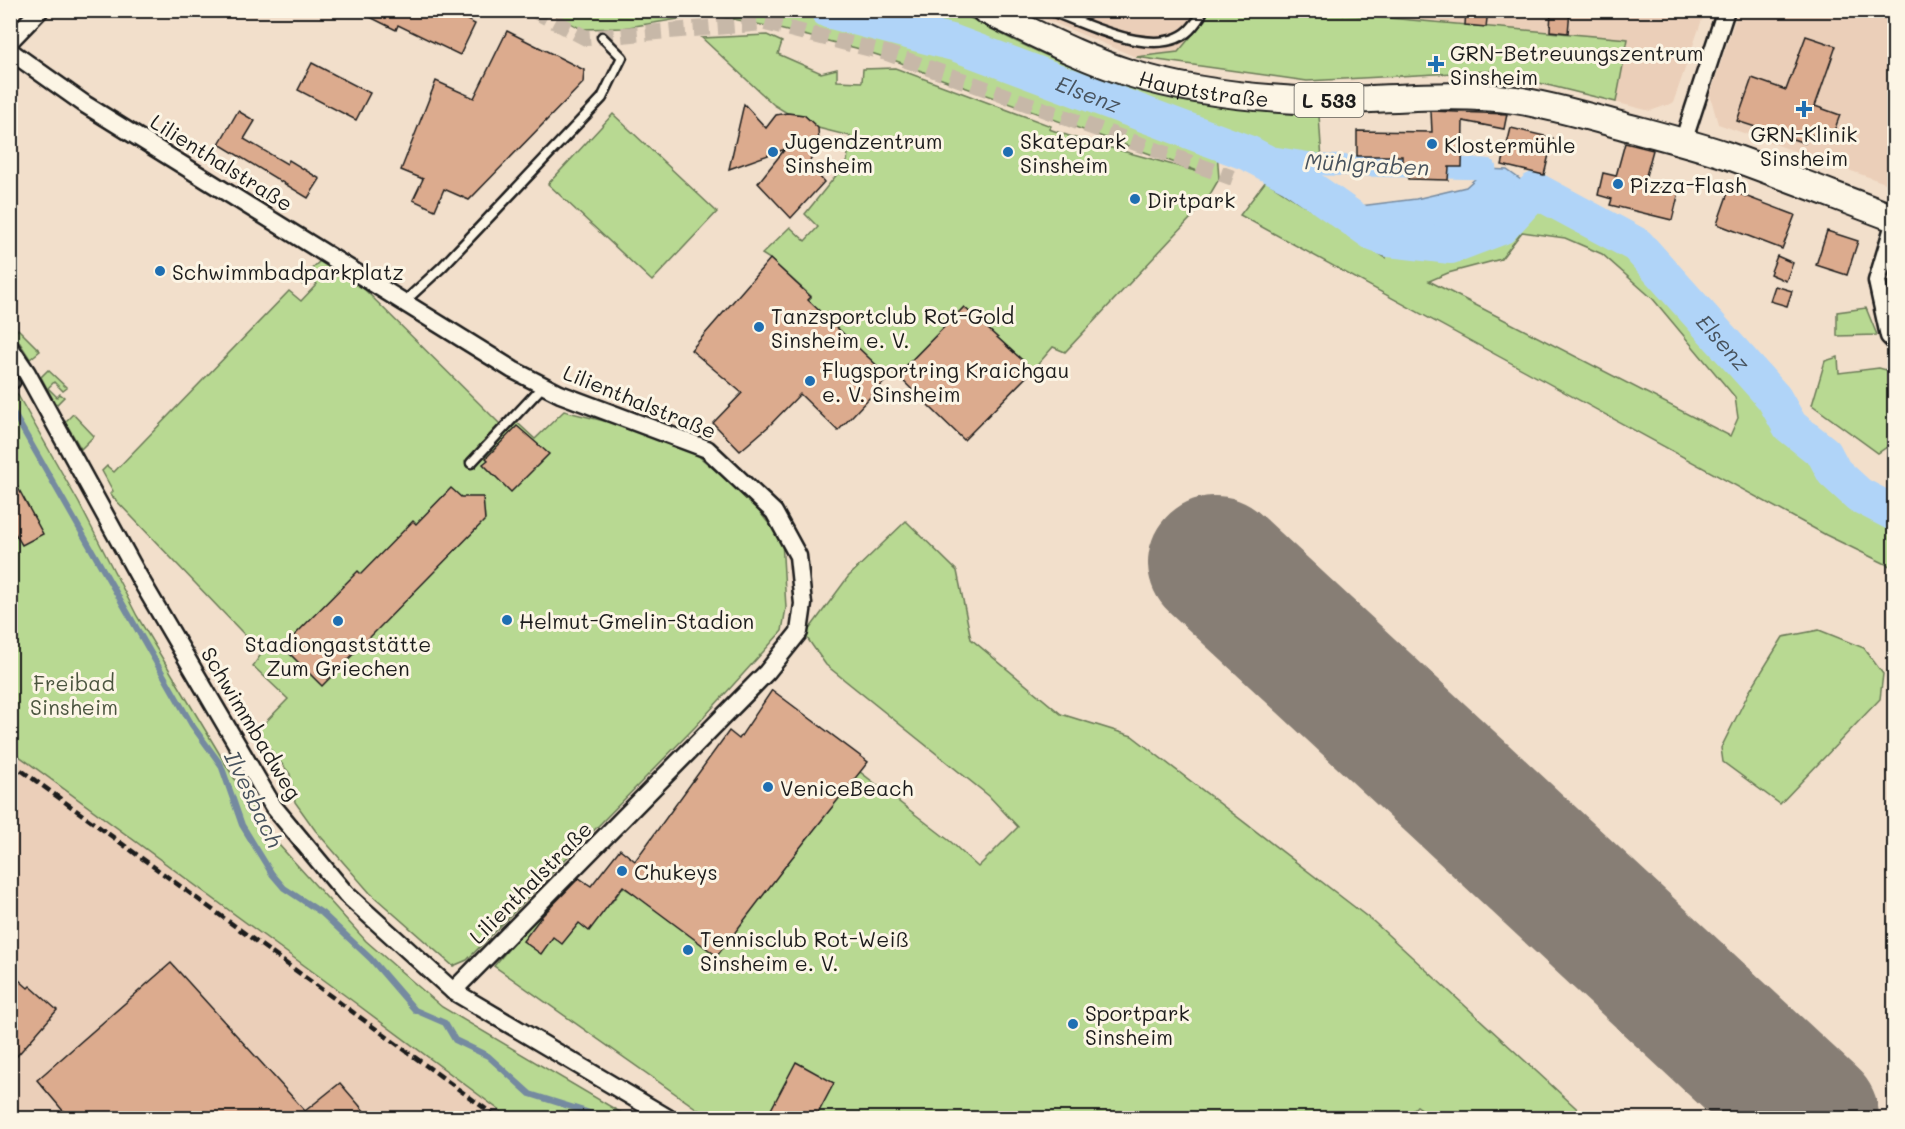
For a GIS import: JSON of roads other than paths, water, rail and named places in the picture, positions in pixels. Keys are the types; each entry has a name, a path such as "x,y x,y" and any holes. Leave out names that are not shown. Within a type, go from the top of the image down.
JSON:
{"main road":[{"name":"Hauptstraße","path":"985,10 1043,39 1091,59 1129,73 1178,86 1297,100 1486,96 1545,105 1683,142"},
{"name":"L 533","path":"1683,142 1728,156 1894,218"}],"street":[{"path":"10,41 40,10"},
{"path":"1683,142 1726,10"},
{"name":"Lilienthalstraße","path":"10,51 86,105 513,370 560,394 707,448 774,512 798,556 803,604 799,632 767,672 453,991"},
{"path":"1894,224 1877,281 1889,336 1894,341"},
{"name":"Schwimmbadweg","path":"10,348 27,373 139,577 273,806 346,894 453,991 668,1119"}],"lane":[{"path":"1049,10 1130,40 1162,42 1186,35 1202,15 1203,10"},
{"path":"405,302 450,258 602,98 622,57 602,37"},
{"path":"471,463 543,386"}],"water":[{"path":"1486,169 1507,170 1535,190 1501,227 1451,246 1389,239 1375,234 1336,209 1416,199 1466,187"}],"waterway":[{"name":"Elsenz","path":"828,10 954,43 1248,153 1292,176 1375,234 1389,239 1451,246 1501,227 1535,190 1637,245 1774,398 1790,426 1824,453 1834,472 1859,495 1894,513"},
{"name":"Mühlgraben","path":"1248,153 1325,165 1486,169"},
{"name":"Ilvesbach","path":"10,407 192,725 221,765 242,825 272,874 284,888 322,913 371,959 415,1010 445,1023 455,1040 488,1056 530,1094 602,1118"}],"tunnel":[{"path":"533,10 586,38 765,23 887,53 1233,178"}],"railway":[{"path":"10,762 498,1118"}],"place":[{"name":"GRN-Betreuungszentrum Sinsheim","path":"1436,64"},
{"name":"GRN-Klinik Sinsheim","path":"1804,109"},
{"name":"Klostermühle","path":"1432,144"},
{"name":"Jugendzentrum Sinsheim","path":"773,152"},
{"name":"Skatepark Sinsheim","path":"1008,152"},
{"name":"Pizza-Flash","path":"1618,184"},
{"name":"Dirtpark","path":"1135,199"},
{"name":"Schwimmbadparkplatz","path":"160,271"},
{"name":"Tanzsportclub Rot-Gold Sinsheim e. V.","path":"759,327"},
{"name":"Flugsportring Kraichgau e. V. Sinsheim","path":"810,381"},
{"name":"Helmut-Gmelin-Stadion","path":"507,620"},
{"name":"Stadiongaststätte Zum Griechen","path":"338,621"},
{"name":"VeniceBeach","path":"768,787"},
{"name":"Chukeys","path":"622,871"},
{"name":"Tennisclub Rot-Weiß Sinsheim e. V.","path":"688,950"},
{"name":"Sportpark Sinsheim","path":"1073,1024"}],"park label":[{"name":"Freibad Sinsheim","path":"74,694"}]}
